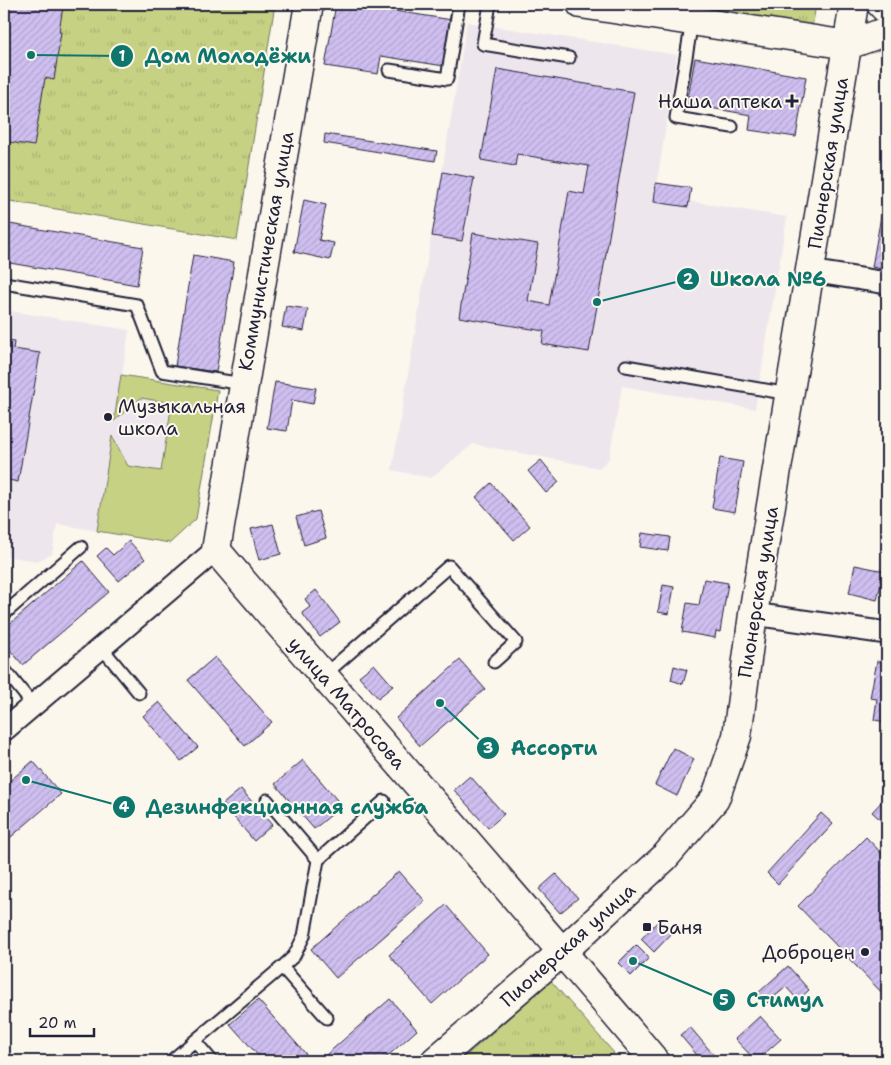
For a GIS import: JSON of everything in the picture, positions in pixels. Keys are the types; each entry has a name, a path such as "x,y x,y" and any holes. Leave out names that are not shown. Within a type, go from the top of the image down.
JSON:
{"street":[{"name":"Коммунистическая улица","path":"216,550 309,4"},
{"path":"581,4 848,45 887,31"},
{"name":"Пионерская улица","path":"436,1061 562,952 664,858 715,799 737,736 753,614 854,4"},
{"path":"881,4 887,10"},
{"path":"810,271 887,283"},
{"path":"4,730 216,550"},
{"name":"улица Матросова","path":"216,550 655,1061"},
{"path":"753,614 887,633"}],"lane":[{"path":"389,70 447,79 460,4"},
{"path":"490,4 483,44 569,58"},
{"path":"692,21 676,118 732,127"},
{"path":"4,283 137,305 162,371 244,384"},
{"path":"626,366 789,394"},
{"path":"4,614 81,547"},
{"path":"323,676 449,566 516,642 494,662"},
{"path":"102,648 139,693"},
{"path":"4,670 34,705"},
{"path":"267,800 318,860"},
{"path":"171,1061 294,956 304,936 318,860 384,800"},
{"path":"282,967 327,1018"},
{"path":"195,1040 212,1061"}],"shaded area":[{"path":"467,22 677,55 654,202 688,207 689,201 787,217 755,409 622,386 609,459 599,468 473,444 431,478 392,470"},
{"name":"Музыкальная школа","path":"4,310 129,330 122,375 218,390 196,519 170,543 57,524 52,554 37,561 4,556"}],"green space":[{"path":"4,4 48,4 59,6 59,4 275,4 237,240 4,200"},
{"path":"656,4 816,4 813,23 805,29"},
{"path":"121,375 218,390 196,519 170,543 97,531 112,436 128,466 161,471 172,403 141,398 114,421"},
{"path":"551,981 614,1053 605,1061 460,1061"}],"building":[{"path":"4,4 63,6 54,80 45,78 34,146 4,141"},
{"path":"336,4 351,4 452,20 444,66 381,56 378,74 325,66"},
{"path":"695,58 806,77 796,137 749,130 751,115 687,104"},
{"path":"497,69 634,92 589,352 542,344 544,331 459,317 473,233 538,244 528,301 549,305 569,191 584,194 589,166 517,154 515,166 481,160"},
{"path":"325,134 437,151 435,161 324,143"},
{"path":"443,172 474,178 462,241 432,236"},
{"path":"887,182 887,270 872,267"},
{"path":"656,183 691,188 688,207 654,202"},
{"path":"304,200 326,205 319,240 334,243 330,260 294,252"},
{"path":"4,223 143,247 137,285 4,262"},
{"path":"193,255 234,262 216,372 175,366"},
{"path":"286,306 308,309 304,331 282,327"},
{"path":"4,340 14,342 13,349 40,353 18,482 4,479"},
{"path":"275,382 316,388 313,404 292,400 287,431 267,428"},
{"path":"720,458 743,462 735,512 712,508"},
{"path":"541,460 559,482 546,493 528,471"},
{"path":"491,483 530,526 514,540 476,497"},
{"path":"318,511 326,538 304,545 296,517"},
{"path":"273,524 281,554 259,560 251,529"},
{"path":"642,533 670,537 668,551 640,547"},
{"path":"129,541 145,559 119,581 97,556 106,548 113,555"},
{"path":"83,561 109,592 23,665 4,643 4,629"},
{"path":"855,565 884,571 877,600 849,593"},
{"path":"704,579 728,583 720,632 716,631 715,638 682,632 687,603 699,605"},
{"path":"663,585 674,587 669,614 658,612"},
{"path":"316,590 340,622 320,637 302,613 310,607 305,599"},
{"path":"215,657 272,722 245,746 188,680"},
{"path":"460,660 485,689 420,746 396,718"},
{"path":"877,661 887,663 887,722 874,720 877,699 870,698"},
{"path":"374,664 393,686 378,698 359,676"},
{"path":"674,666 687,670 683,684 671,680"},
{"path":"159,702 198,747 181,761 143,716"},
{"path":"673,748 694,759 677,796 655,785"},
{"path":"303,760 342,806 314,829 275,784"},
{"path":"33,761 61,794 4,843 4,786"},
{"path":"470,776 504,814 488,828 454,790"},
{"path":"241,789 272,825 254,841 223,804"},
{"path":"886,797 887,822 885,824 872,812"},
{"path":"821,813 833,824 778,884 767,873"},
{"name":"Доброцен","path":"866,837 887,859 887,998 798,906"},
{"path":"399,871 425,901 336,978 311,949"},
{"path":"556,874 578,898 560,913 539,889"},
{"path":"446,905 488,954 432,1004 389,955"},
{"path":"660,919 674,931 654,952 641,939"},
{"path":"636,945 649,958 631,976 618,963"},
{"path":"788,966 809,990 798,1000 786,987 767,1003 758,993"},
{"path":"390,999 417,1030 382,1061 331,1061 326,1055"},
{"path":"258,1000 312,1061 263,1061 230,1024"},
{"path":"760,1016 781,1039 756,1061 735,1039"},
{"path":"690,1027 717,1059 715,1061 702,1061 680,1035"}],"place":[{"name":"Дом Молодёжи","path":"31,55"},
{"name":"Наша аптека","path":"792,101"},
{"name":"Школа №6","path":"597,302"},
{"name":"Музыкальная школа","path":"108,417"},
{"name":"Ассорти","path":"440,703"},
{"name":"Дезинфекционная служба","path":"26,780"},
{"name":"Баня","path":"647,927"},
{"name":"Доброцен","path":"865,952"},
{"name":"Стимул","path":"633,961"}]}
